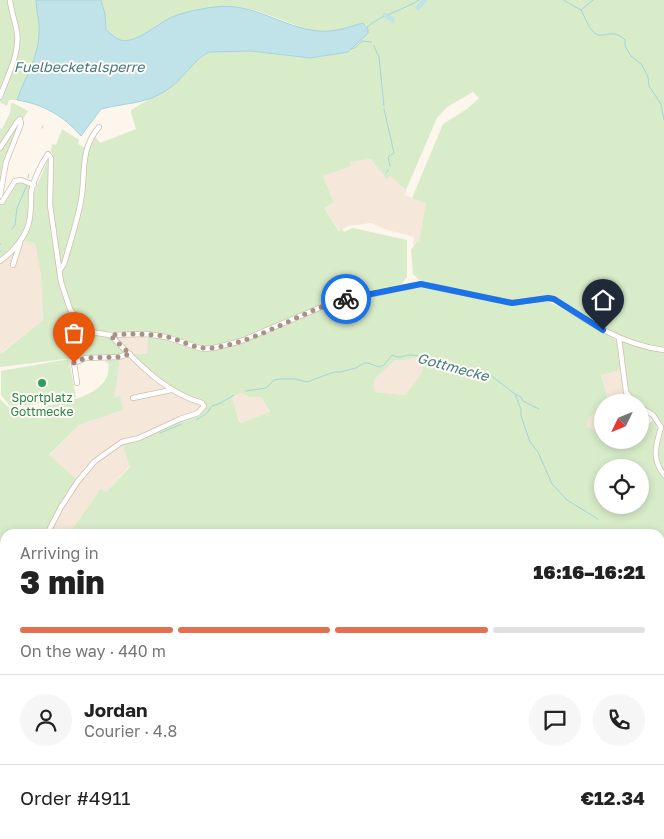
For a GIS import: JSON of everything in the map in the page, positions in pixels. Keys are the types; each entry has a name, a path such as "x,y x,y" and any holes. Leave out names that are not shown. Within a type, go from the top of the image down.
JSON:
{"street":[{"path":"0,97 14,62 17,46 17,32 10,0"},
{"path":"0,148 20,119 21,124 6,162 0,196"},
{"path":"60,270 64,264 81,199 86,146 99,128"},
{"path":"13,265 20,241 30,219 31,193 48,154 50,155 50,205 65,297 74,316 92,332 110,335 146,334 166,337 197,348 214,348 241,341 331,303 421,284 512,303 548,298 554,299 618,338 654,349 664,350"},
{"path":"0,202 2,202 15,182 22,180 34,185"},
{"path":"0,262 20,241"},
{"path":"50,529 78,481 95,461 122,442 140,438 180,418 198,413 204,406 202,403 185,398 171,390 148,373 110,335"},
{"path":"618,338 628,394"},
{"path":"77,383 74,363 86,358 118,357 130,354"},
{"path":"133,398 171,390"},
{"path":"649,412 661,427 655,450 655,460 664,475"}],"shaded area":[{"path":"371,159 406,190 405,195 427,203 419,244 417,241 413,246 414,237 387,230 371,223 348,226 340,231 323,207 334,202 323,176 350,166 349,162"},
{"path":"24,241 35,243 41,276 43,320 1,353 0,264"},
{"path":"116,336 148,337 147,354 133,354 117,340"},
{"path":"130,356 154,381 174,394 199,403 200,408 197,413 188,415 104,452 77,480 49,456 79,425 123,410 119,395 113,398 120,358"},
{"path":"413,358 425,360 421,374 405,395 375,392 375,379 395,360"},
{"path":"622,370 624,390 627,394 607,394 601,375"},
{"path":"241,393 249,397 261,397 270,413 241,424 231,397"},
{"path":"594,415 594,430 587,426 588,418"},
{"path":"122,443 130,466 106,492 101,488 72,529 52,529 63,508 80,482 96,463"}],"green space":[{"path":"0,0 36,0 39,24 37,50 31,67 17,100 9,100 7,106 0,102"},
{"path":"101,0 664,0 664,348 635,341 607,329 556,297 546,295 511,302 419,280 413,274 411,250 417,241 419,243 426,203 412,198 443,124 467,109 479,98 473,92 447,107 437,118 406,190 390,176 386,179 382,168 381,172 371,159 350,162 351,166 323,176 334,202 324,208 339,231 342,229 344,232 353,228 407,240 407,277 402,283 404,289 428,287 511,306 542,301 549,302 616,340 622,370 601,375 607,394 594,394 594,415 588,418 587,426 594,430 594,449 649,449 649,423 655,420 657,436 654,462 664,477 664,529 72,529 101,488 106,492 130,467 122,443 197,415 206,407 203,401 165,383 148,370 133,354 147,354 148,333 94,331 76,315 71,307 63,281 52,207 52,144 56,145 62,129 79,140 78,144 87,149 95,136 100,143 136,129 131,110 170,87 209,52 251,51 310,58 348,52 368,31 367,25 363,23 333,32 318,32 258,11 239,7 201,9 170,18 145,34 129,40 123,41 106,30 105,14","holes":["413,358 425,360 421,374 405,395 375,392 375,379 395,360","241,393 249,397 261,397 270,412 241,423 232,397"]},
{"path":"13,103 28,111 10,147 0,186 0,128 2,129"},
{"path":"48,159 57,269 62,294 68,308 92,334 109,337 125,352 119,355 83,356 82,358 0,367 0,352 2,353 43,320 41,276 35,243 24,241 32,219 34,193"},
{"path":"21,182 31,187 25,227 16,242 0,258 0,205 15,183"},
{"path":"623,341 664,352 664,473 658,456 663,426 649,411 649,394 630,394 620,344"},
{"path":"120,358 114,398 120,395 123,410 79,425 49,455 77,480 48,529 0,529 0,399 12,411 72,400 88,394 100,386 107,376 108,363 105,362 108,359"},
{"name":"Sportplatz Gottmecke","path":"69,359 76,397 12,408 1,395 1,371"}],"water":[{"name":"Fuelbecketalsperre","path":"36,0 101,0 105,14 106,30 116,38 124,41 144,34 180,14 229,6 255,11 291,25 318,31 329,31 363,23 367,27 368,33 348,52 310,58 251,51 209,52 199,59 176,83 162,93 145,100 101,109 81,136 67,122 52,112 36,104 17,100 37,50 39,24"}],"waterway":[{"path":"367,27 379,19 419,0"},
{"path":"418,8 425,0"},
{"path":"563,0 581,10 593,0"},
{"path":"581,10 589,26 596,34 616,34 625,40 625,46 631,56 642,65 648,77 649,86 661,104 664,120"},
{"path":"385,15 393,20"},
{"path":"351,49 355,48 362,41 371,42"},
{"path":"374,46 379,57 384,106"},
{"path":"384,109 394,153 388,157 390,166"},
{"path":"28,178 29,174"},
{"path":"12,229 15,225 17,208 27,185"},
{"name":"Gottmecke","path":"246,391 266,388 274,380 280,379 295,379 307,382 334,372 356,368 364,363 379,367 384,365 392,355 398,357 422,356 471,374 489,374 515,394 530,442 538,452 552,484 567,500 598,519"},
{"name":"Gottmecke","path":"515,394 521,397 523,401 539,409"},
{"name":"Gottmecke","path":"196,420 206,414 212,406 234,395"},
{"name":"Gottmecke","path":"160,433 182,424"}],"way so far":[{"path":"74,363 86,358 118,357 130,354 110,335 146,334 177,340 197,348 214,348 241,341 295,317 346,299"}],"place":[{"name":"Sportplatz Gottmecke","path":"42,383"}],"route":[{"path":"346,299 421,284 512,303 548,298 554,299 603,330"}]}
